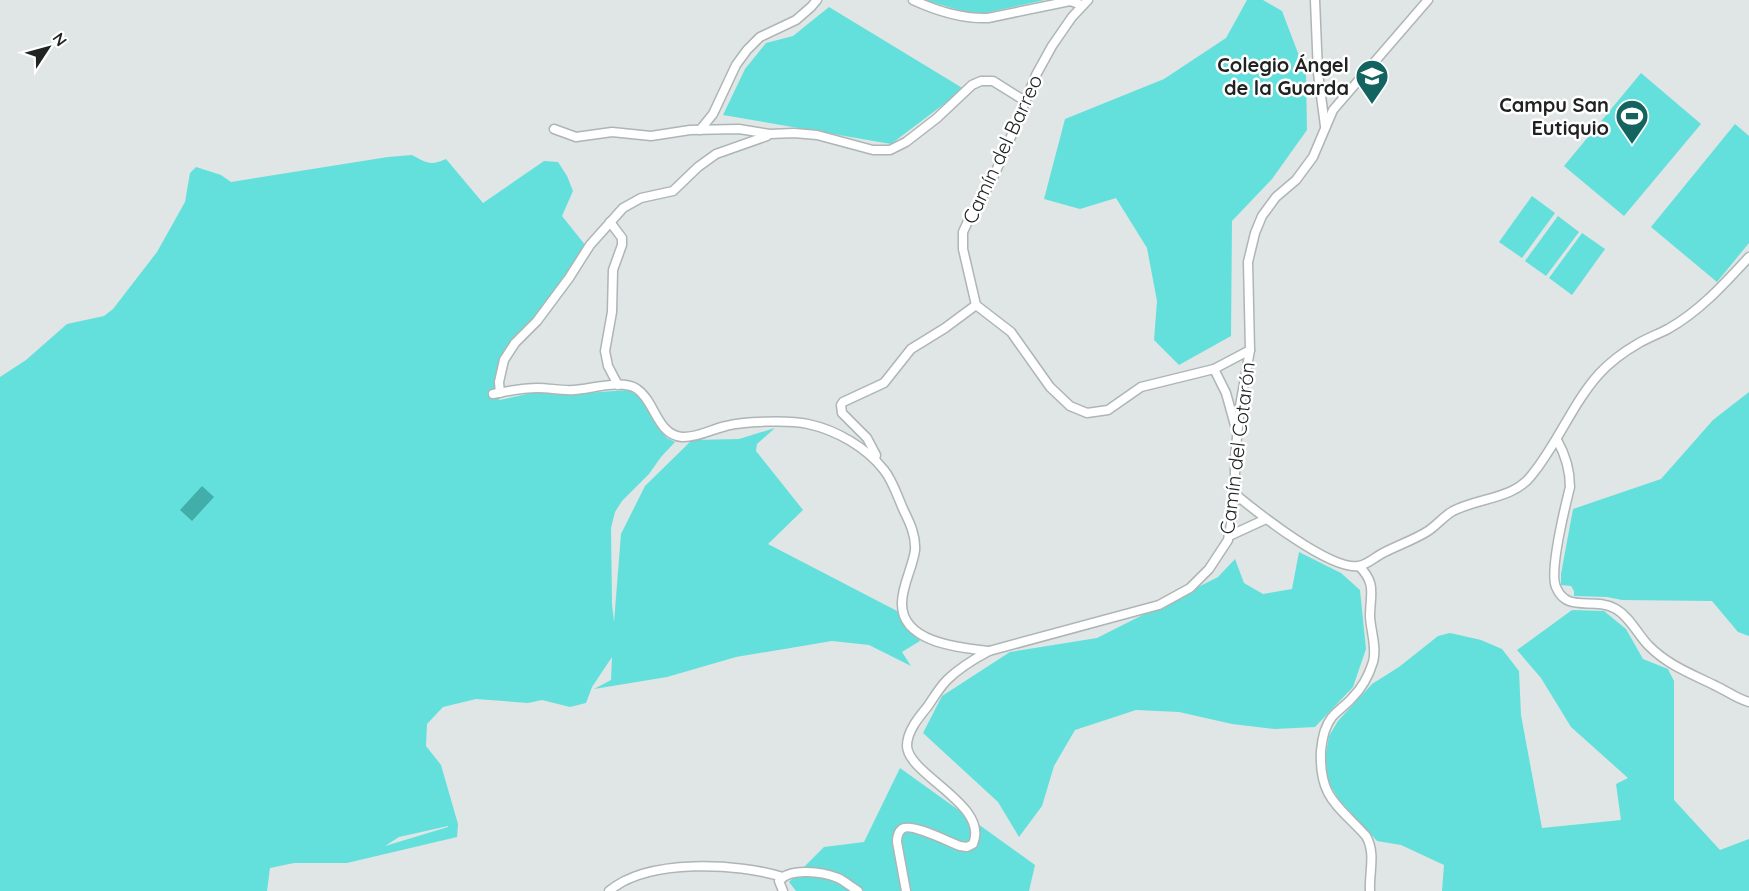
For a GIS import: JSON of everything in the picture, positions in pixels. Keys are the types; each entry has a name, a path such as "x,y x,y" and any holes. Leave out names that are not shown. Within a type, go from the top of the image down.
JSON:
{"street":[{"path":"700,130 713,114 736,65 747,50 760,37 796,20 817,0"},
{"path":"913,0 952,15 977,19 1070,1 1085,3"},
{"path":"1315,0 1318,73 1325,127"},
{"name":"Camín del Cotarón","path":"906,891 897,842 901,829 914,828 968,847 974,844 976,838 973,823 963,806 917,764 910,756 907,747 912,727 946,681 965,664 989,651 1159,605 1190,588 1209,569 1228,540 1235,494 1235,458 1250,350 1248,262 1255,233 1262,216 1276,197 1296,180 1313,157 1333,110 1428,0"},
{"name":"Camín del Barreo","path":"976,305 963,249 963,232 994,175 1036,75 1052,46 1085,3"},
{"path":"554,129 576,137 612,132 651,136 690,130 739,129 771,134 817,135 873,150 890,150 906,142 937,118 972,85 981,81 993,81 1025,101"},
{"path":"771,134 716,154 698,167 673,191 641,198 623,208 590,245 537,321 515,343 504,360 496,394 536,388 573,390 618,385 634,387 641,393 661,424 670,433 681,437 728,425 762,422 805,423 830,430 875,459 885,471 915,538 915,550 902,602 903,615 914,628 929,639 948,646 989,651"},
{"path":"610,222 622,238 622,245 613,270 612,312 605,351 608,366 618,385"},
{"path":"1235,494 1266,519 1320,554 1348,566 1359,566 1416,539 1451,513 1469,504 1516,489 1531,477 1557,440 1581,399 1600,374 1623,353 1668,329 1699,308 1749,257"},
{"path":"875,459 876,455 867,438 842,413 841,405 888,380 911,349 976,305 1011,332 1050,387 1070,406 1087,413 1108,410 1141,387 1214,369 1250,350"},
{"path":"1214,369 1226,393 1238,435"},
{"path":"1557,440 1562,447 1570,475 1570,487 1553,580 1565,600 1573,603 1604,604 1616,609 1626,617 1651,648 1666,661 1749,702"},
{"path":"1229,536 1266,519"},
{"path":"1359,566 1372,584 1370,616 1374,655 1368,674 1359,689 1332,717 1325,730 1322,743 1321,774 1323,784 1331,799 1370,842 1373,853 1370,891"},
{"path":"609,891 634,876 680,867 725,866 764,871 783,877"},
{"path":"783,891 779,881 783,877 791,873 815,872 837,878 858,891"}],"shaded area":[{"path":"925,0 1045,0 981,14"},
{"path":"1247,0 1263,0 1282,11 1306,74 1307,130 1272,179 1232,221 1231,336 1179,365 1154,340 1157,301 1147,248 1116,198 1080,209 1044,199 1065,119 1164,79 1226,38"},
{"path":"829,7 964,89 891,144 723,115 745,69 766,43 793,36"},
{"name":"Campu San Eutiquio","path":"1641,73 1701,124 1624,216 1564,166"},
{"path":"1735,124 1749,136 1749,243 1717,282 1651,227"},
{"path":"412,155 432,163 446,159 483,203 544,161 558,162 567,176 573,191 562,216 586,246 567,277 535,319 512,341 493,394 500,400 536,392 559,395 628,390 639,396 659,429 667,438 675,442 649,474 622,501 615,512 611,528 614,622 621,534 645,486 692,440 739,439 775,428 757,444 756,451 803,510 768,544 899,612 920,641 902,652 911,666 869,645 832,641 736,657 667,677 594,689 611,680 612,657 592,687 586,703 570,707 542,700 528,703 476,699 443,707 427,724 426,746 441,765 458,824 457,837 347,863 294,863 270,868 267,891 0,891 0,377 26,360 67,324 104,316 113,309 157,252 185,202 190,173 196,167 221,175 231,182","holes":["448,827 385,846 399,837"]},
{"path":"1532,196 1555,213 1522,258 1499,242"},
{"path":"1558,216 1579,232 1546,276 1525,261"},
{"path":"1582,233 1605,249 1572,295 1549,278"},
{"path":"1749,392 1749,636 1738,632 1712,601 1622,600 1574,596 1571,586 1561,585 1573,509 1661,479 1713,420"},
{"path":"202,486 214,497 192,521 180,510"},
{"path":"1299,552 1341,573 1360,590 1366,649 1353,687 1315,727 1275,729 1232,724 1179,712 1136,710 1075,730 1054,766 1042,806 1019,837 998,802 923,733 942,696 1010,652 1097,638 1218,577 1235,559 1244,583 1263,594 1292,589"},
{"path":"1572,610 1604,611 1626,629 1643,659 1668,669 1674,681 1674,800 1720,850 1749,839 1749,891 1442,891 1444,865 1401,845 1377,841 1339,800 1327,780 1325,759 1329,736 1338,721 1372,684 1399,667 1438,636 1450,633 1481,640 1502,649 1519,671 1521,715 1542,828 1621,820 1616,784 1628,778 1571,727 1541,678 1517,650"},
{"path":"900,768 1035,865 1029,891 796,891 789,882 824,847 864,842"}],"place":[{"name":"Colegio Ángel de la Guarda","path":"1372,105"},
{"name":"Campu San Eutiquio","path":"1632,145"}]}
